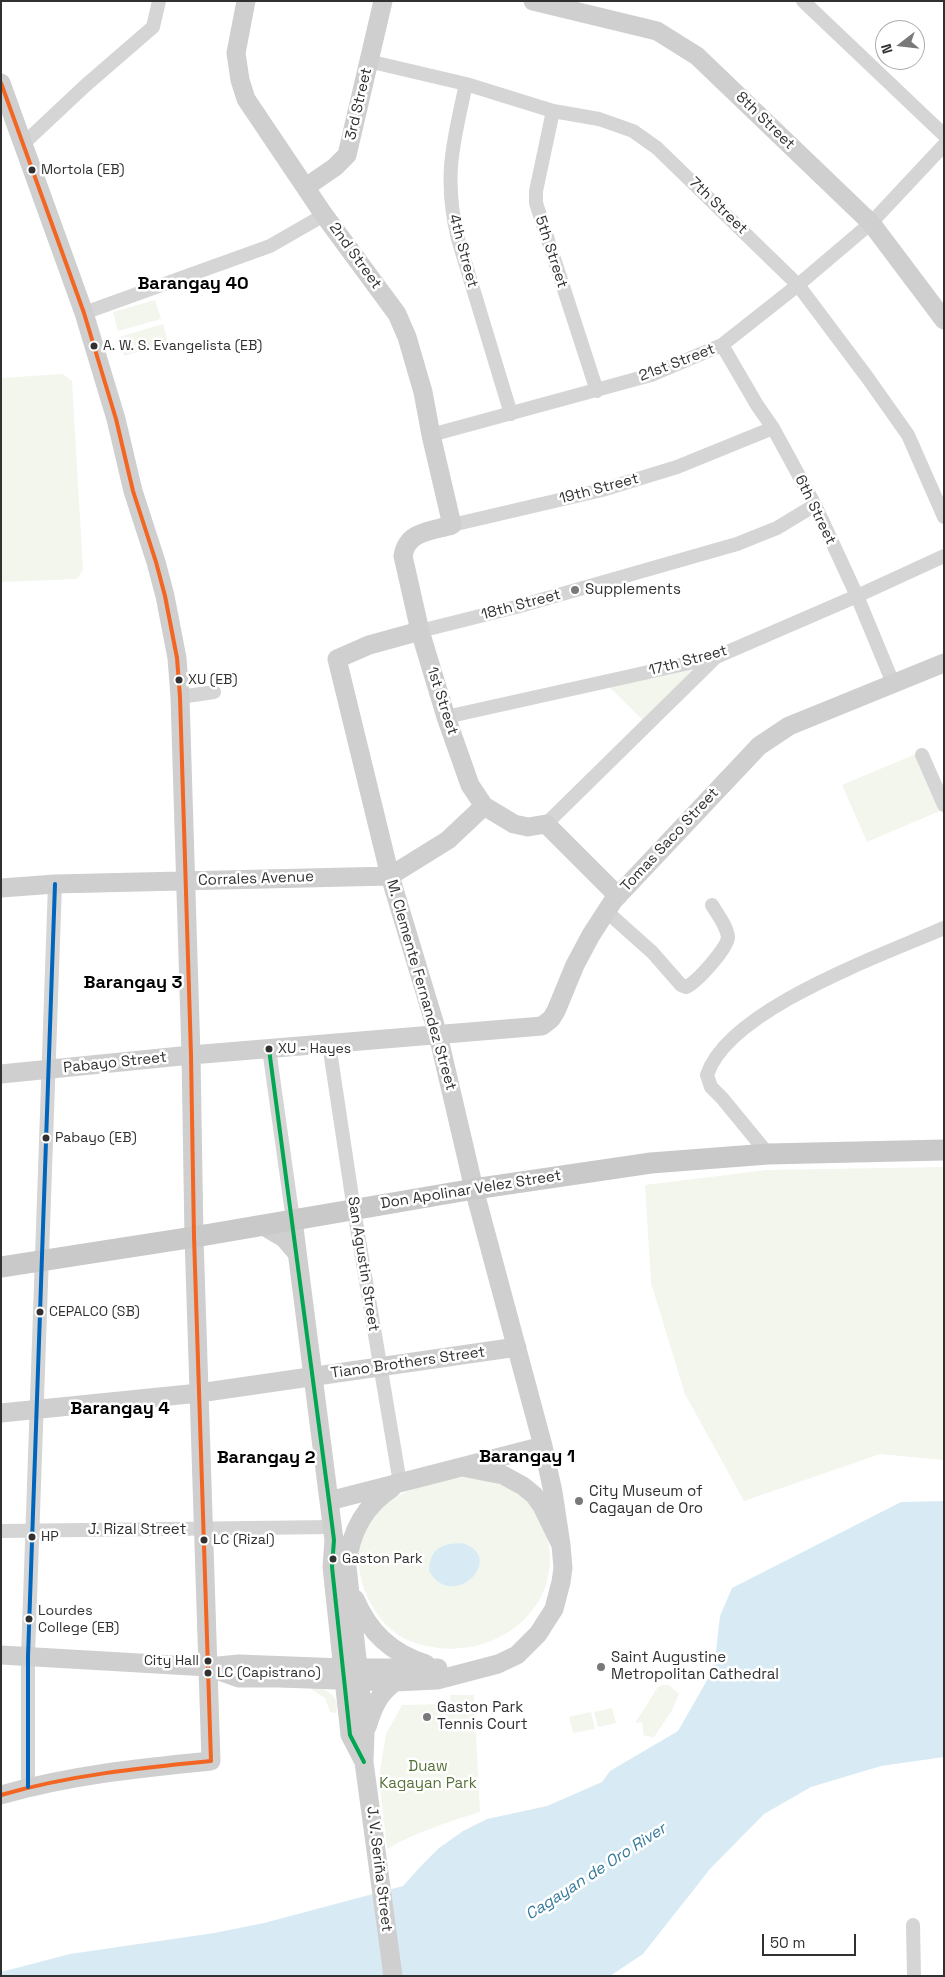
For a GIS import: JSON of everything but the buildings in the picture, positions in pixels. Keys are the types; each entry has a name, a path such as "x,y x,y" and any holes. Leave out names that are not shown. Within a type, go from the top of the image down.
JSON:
{"main road":[{"name":"Don Apolinar Velez Street","path":"1,1267 194,1237 474,1189 651,1163 768,1154 944,1150"}],"street":[{"path":"22,145 86,85 154,27 159,1"},
{"name":"2nd Street","path":"246,1 236,53 240,80 246,99 324,215 397,314 407,337 423,392 452,525"},
{"name":"3rd Street","path":"306,187 335,167 348,155 383,1"},
{"name":"8th Street","path":"533,1 657,31 686,47 871,223 944,320"},
{"path":"803,1 944,135"},
{"name":"7th Street","path":"368,61 466,84 553,111 600,119 633,131 657,148 798,285 908,435 944,517"},
{"path":"1,84 5,113 22,145 84,313 116,419 133,491 156,562 171,623 180,697 191,1055 194,1237 211,1761 106,1772 28,1787 1,1796"},
{"name":"4th Street","path":"466,84 452,149 449,173 452,214 511,414"},
{"name":"5th Street","path":"553,111 536,191 536,203 597,391"},
{"name":"21st Street","path":"431,435 651,375 722,345 798,285 871,223 944,145"},
{"path":"84,313 270,246 324,215"},
{"name":"6th Street","path":"722,345 757,405 773,428 814,505 857,596 893,683"},
{"name":"19th Street","path":"420,534 602,490 677,467 773,428"},
{"name":"18th Street","path":"337,659 369,645 420,630 529,604 737,544 777,528 814,505"},
{"name":"1st Street","path":"420,534 408,541 403,556 420,630 446,717 469,781 484,806 514,824 522,826 541,826 546,824"},
{"name":"17th Street","path":"446,717 716,657 944,556"},
{"path":"618,896 546,824 716,657"},
{"name":"M. Clemente Fernandez Street","path":"337,659 390,876 438,1035 474,1189 543,1446 553,1492 563,1568 554,1609 538,1634 526,1647 509,1660 437,1680 395,1682 351,1675"},
{"name":"Tomas Saco Street","path":"438,1035 532,1028 547,1023 556,1011 575,965 606,912 618,896 760,746 789,726 944,662"},
{"path":"180,697 214,692"},
{"path":"922,755 944,806"},
{"path":"390,876 448,840 484,806"},
{"name":"Corrales Avenue","path":"1,888 55,884 390,876"},
{"path":"28,1787 28,1656 55,884"},
{"path":"606,912 652,952 681,986 686,987 693,983 722,950 727,941 726,929 712,905"},
{"path":"768,1154 711,1087 707,1075 718,1052 750,1023 792,996 944,928"},
{"name":"Pabayo Street","path":"1,1074 191,1055 438,1035"},
{"name":"San Agustin Street","path":"329,1044 354,1210 400,1483"},
{"path":"270,1049 333,1533 332,1567 351,1675"},
{"path":"262,1225 284,1238 296,1252"},
{"name":"Tiano Brothers Street","path":"1,1413 199,1393 516,1347"},
{"path":"329,1501 543,1446"},
{"path":"462,1467 503,1475 523,1486 534,1495 542,1506 561,1545"},
{"path":"351,1675 347,1566 351,1540 361,1517 384,1492 400,1483"},
{"name":"J. Rizal Street","path":"1,1531 204,1529 333,1533"},
{"path":"333,1533 347,1566"},
{"path":"349,1587 368,1625 379,1638 412,1660 438,1668 468,1672"},
{"path":"1,1655 208,1667 239,1664 351,1675 438,1668"},
{"name":"J. V. Seriña Street","path":"351,1675 365,1733 364,1762 393,1976"},
{"name":"J. V. Seriña Street","path":"351,1675 350,1735 364,1762"},
{"path":"365,1733 373,1706 381,1694 395,1682"},
{"path":"913,1925 914,1976"}],"green space":[{"path":"155,300 161,319 118,331 113,312"},
{"path":"163,324 168,343 124,356 119,337"},
{"path":"63,374 72,381 83,570 77,579 1,582 1,378"},
{"path":"700,666 645,722 606,684"},
{"path":"918,753 942,810 867,842 842,785"},
{"path":"944,1167 944,1460 880,1454 744,1501 685,1394 651,1283 645,1185 767,1170"},
{"name":"Gaston Park","path":"465,1477 507,1486 530,1503 542,1522 547,1536 550,1561 546,1583 537,1603 524,1620 506,1634 485,1643 462,1648 426,1646 397,1635 374,1609 362,1582 359,1567 361,1538 375,1514 397,1497 424,1485 452,1478"},
{"path":"669,1685 679,1694 671,1712 654,1737 644,1736 642,1722 635,1723 658,1687"},
{"path":"312,1686 332,1694 336,1702 336,1713 330,1712 325,1698 312,1690"},
{"name":"Duaw Kagayan Park","path":"450,1695 474,1695 480,1812 421,1832 387,1849 379,1777 386,1734 402,1705 451,1704"},
{"path":"612,1708 616,1723 598,1727 594,1712"},
{"path":"591,1712 595,1729 573,1733 569,1717"}],"water":[{"name":"Cagayan de Oro River","path":"944,1501 944,1757 881,1766 811,1787 764,1814 710,1869 643,1954 610,1976 1,1976 1,1972 70,1954 214,1933 264,1923 403,1886 439,1848 463,1831 487,1819 547,1806 602,1782 610,1771 678,1731 714,1668 720,1616 732,1588 901,1502"},
{"path":"462,1543 475,1550 480,1559 478,1569 472,1578 462,1584 451,1586 439,1582 429,1571 434,1552 443,1546"}],"transit line":[{"path":"1,83 84,313 116,419 133,491 156,562 165,596 177,658 180,697 191,1055 194,1237 211,1761 79,1777 1,1795"},
{"path":"28,1787 28,1656 55,884"},
{"path":"269,1049 334,1540 332,1567 350,1735 364,1762"}],"place":[{"name":"Mortola (EB)","path":"32,170"},
{"name":"A. W. S. Evangelista (EB)","path":"94,346"},
{"name":"Supplements","path":"575,590"},
{"name":"XU (EB)","path":"179,680"},
{"name":"XU - Hayes","path":"269,1049"},
{"name":"Pabayo (EB)","path":"46,1138"},
{"name":"CEPALCO (SB)","path":"40,1312"},
{"name":"City Museum of Cagayan de Oro","path":"579,1501"},
{"name":"HP","path":"32,1537"},
{"name":"LC (Rizal)","path":"204,1540"},
{"name":"Gaston Park","path":"333,1559"},
{"name":"Lourdes College (EB)","path":"29,1619"},
{"name":"City Hall","path":"208,1661"},
{"name":"Saint Augustine Metropolitan Cathedral","path":"601,1667"},
{"name":"LC (Capistrano)","path":"208,1673"},
{"name":"Gaston Park Tennis Court","path":"427,1717"}],"district":[{"name":"Barangay 40","path":"193,284"},
{"name":"Barangay 3","path":"133,983"},
{"name":"Barangay 4","path":"120,1409"},
{"name":"Barangay 1","path":"527,1457"},
{"name":"Barangay 2","path":"266,1458"}]}
